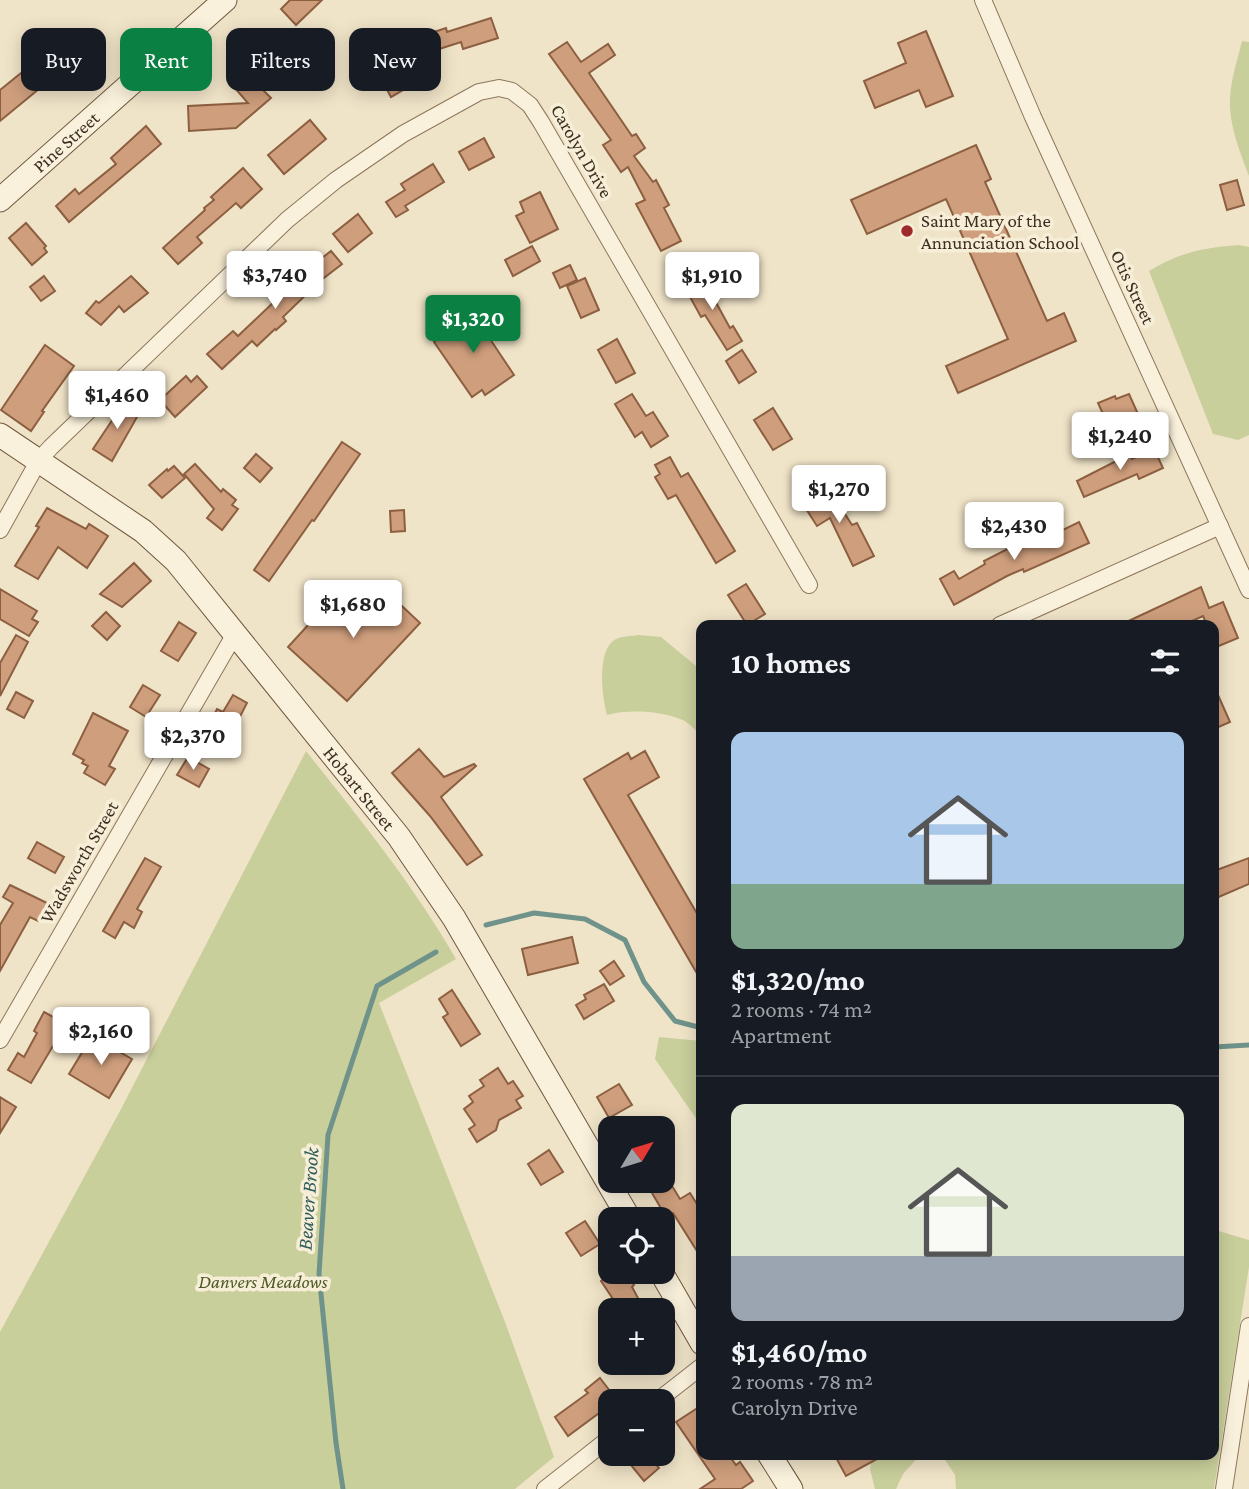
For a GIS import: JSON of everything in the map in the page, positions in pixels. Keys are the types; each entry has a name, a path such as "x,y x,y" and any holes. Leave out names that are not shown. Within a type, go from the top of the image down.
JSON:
{"main road":[{"name":"Pine Street","path":"0,200 225,0"},
{"name":"Hobart Street","path":"0,435 92,494 159,545 192,579 236,632 425,872 622,1207"},
{"path":"668,1284 696,1333"},
{"path":"773,1460 791,1489"}],"street":[{"name":"Otis Street","path":"983,0 1033,117 1249,590"},
{"name":"Carolyn Drive","path":"0,530 39,460 312,199 364,159 403,134 479,92 499,88 512,91 521,97 541,121 809,585"},
{"path":"1011,620 1220,526"},
{"name":"Wadsworth Street","path":"0,1040 236,632"},
{"path":"1224,1489 1249,1326"},
{"path":"673,1389 696,1371"},
{"path":"545,1489 598,1447"}],"green space":[{"path":"1242,41 1249,42 1249,176 1234,133 1230,107 1232,82"},
{"path":"1239,245 1249,247 1249,435 1238,440 1213,434 1149,271 1192,252"},
{"path":"661,637 696,666 696,730 680,719 663,714 634,712 607,715 602,686 605,653 616,639"},
{"name":"Danvers Meadows","path":"306,751 404,878 456,959 379,1003 505,1322 554,1457 515,1489 0,1489 0,1332 121,1109"},
{"path":"659,1037 696,1040 696,1118 655,1059"},
{"path":"1219,1231 1249,1240 1249,1267 1219,1457"},
{"path":"871,1460 916,1460 903,1474 896,1489 875,1489 870,1469"},
{"path":"945,1460 1219,1460 1214,1489 956,1489 955,1475"}],"building":[{"path":"290,0 322,0 296,25 281,9"},
{"path":"491,18 498,38 463,49 461,42 441,48 441,30 446,28 447,32"},
{"path":"926,31 953,96 926,107 919,90 875,108 864,81 906,63 898,43"},
{"path":"567,42 581,62 608,44 615,55 589,73 632,136 636,134 645,148 634,156 653,182 656,180 669,205 664,208 681,241 661,251 636,204 645,200 628,167 621,172 603,145 611,140 549,54"},
{"path":"21,73 21,91 36,91 0,121 0,90"},
{"path":"238,91 264,91 271,98 236,128 189,131 188,106 248,103"},
{"path":"388,91 401,91 391,97"},
{"path":"310,120 326,139 284,174 268,155"},
{"path":"146,126 161,144 69,222 56,206 75,189 79,194 116,164 111,158"},
{"path":"484,138 494,157 469,170 459,152"},
{"path":"976,145 991,179 985,182 1047,321 1064,313 1076,341 958,393 946,366 1008,339 946,199 867,234 851,200"},
{"path":"433,164 444,182 405,206 408,210 396,217 386,202 405,190 401,184"},
{"path":"243,168 262,189 241,208 236,203 197,237 202,243 178,264 163,248 205,210 214,200 211,197"},
{"path":"1237,180 1244,205 1227,210 1220,185"},
{"path":"540,192 558,229 530,243 516,216 524,212 520,202"},
{"path":"358,214 372,233 348,252 333,234"},
{"path":"26,223 46,246 44,248 47,252 32,265 9,238"},
{"path":"532,246 540,261 513,276 505,260"},
{"path":"331,251 342,264 320,281 283,317 286,321 257,346 252,341 222,369 207,354 233,331 238,336 276,300 272,296 283,285 285,287 299,273 300,275"},
{"path":"570,265 577,280 560,288 553,273"},
{"path":"44,276 55,291 41,301 30,287"},
{"path":"131,276 148,293 124,312 119,306 101,325 86,313 96,301 99,303"},
{"path":"702,277 730,328 733,326 742,341 727,350 705,315 701,317 684,286"},
{"path":"585,278 599,310 581,318 567,286"},
{"path":"470,309 514,375 485,395 482,390 472,397 434,342 445,334 441,328"},
{"path":"617,339 635,373 616,383 598,350"},
{"path":"45,345 74,366 31,431 1,410"},
{"path":"742,350 756,372 739,383 726,361"},
{"path":"186,376 191,382 197,376 207,387 175,417 160,400"},
{"path":"632,394 646,416 653,412 668,436 651,447 642,432 635,437 615,404"},
{"path":"1129,394 1142,423 1113,436 1098,403"},
{"path":"125,401 141,410 112,461 93,449"},
{"path":"773,408 792,439 773,450 754,420"},
{"path":"342,442 360,454 269,581 254,570"},
{"path":"1154,449 1163,468 1139,479 1137,474 1084,497 1077,481 1130,454 1132,459"},
{"path":"256,454 272,468 260,482 244,468"},
{"path":"670,457 681,477 688,473 735,551 716,563 676,495 668,499 655,477 660,474 655,465"},
{"path":"195,464 221,492 223,489 236,500 232,505 238,509 222,530 207,518 214,509 184,474"},
{"path":"174,466 185,478 162,498 149,485"},
{"path":"820,490 824,496 831,492 852,525 857,523 874,556 853,566 830,518 817,526 801,501"},
{"path":"47,508 86,529 89,524 108,536 87,568 58,547 38,579 15,566 39,527 36,526"},
{"path":"404,510 405,531 391,532 390,511"},
{"path":"1079,522 1089,543 1024,572 1023,569 1007,576 954,605 940,579 954,571 959,579 985,564 984,561 1027,539 1030,546"},
{"path":"134,563 151,581 122,607 100,594"},
{"path":"746,584 765,614 755,620 744,620 728,595"},
{"path":"343,587 369,611 387,592 420,623 347,701 288,647"},
{"path":"1201,587 1209,608 1223,602 1238,638 1219,646 1219,620 1205,620 1203,616 1194,620 1131,620"},
{"path":"0,589 37,611 32,619 38,622 29,636 0,619"},
{"path":"106,612 120,626 107,640 92,626"},
{"path":"179,622 196,633 178,661 161,651"},
{"path":"16,635 28,642 0,696 0,663"},
{"path":"143,685 160,695 146,717 130,707"},
{"path":"16,692 33,701 24,718 7,709"},
{"path":"233,695 247,703 229,738 225,736 222,741 207,733 210,728 208,727 217,709 223,712"},
{"path":"1219,697 1230,722 1219,727"},
{"path":"93,713 128,731 109,766 115,769 105,785 84,773 88,766 82,763 84,760 73,754"},
{"path":"419,749 444,777 474,764 476,766 441,797 482,855 467,865 430,816 392,773"},
{"path":"645,751 659,777 628,795 696,912 696,972 584,779 628,753 631,759"},
{"path":"188,757 209,769 199,787 177,775"},
{"path":"37,842 64,857 55,873 28,858"},
{"path":"145,858 161,867 137,909 142,912 134,928 124,922 115,938 103,931"},
{"path":"1249,858 1249,884 1219,897 1219,869"},
{"path":"10,885 47,903 38,921 30,917 0,971 0,925 13,903 3,897"},
{"path":"572,937 578,963 528,975 522,949"},
{"path":"614,961 624,976 610,985 600,971"},
{"path":"604,984 614,1001 584,1019 576,1005 586,999 584,995"},
{"path":"452,990 480,1034 461,1046 443,1017 448,1014 439,999"},
{"path":"44,1012 66,1024 31,1083 8,1070 18,1053 24,1057 37,1033 34,1031"},
{"path":"92,1036 132,1059 109,1098 69,1074"},
{"path":"498,1068 508,1084 513,1081 523,1096 516,1100 521,1108 499,1120 496,1130 477,1142 469,1129 475,1125 464,1109 473,1102 469,1096 484,1086 480,1080"},
{"path":"619,1084 632,1105 608,1116 597,1097"},
{"path":"0,1097 16,1107 0,1133"},
{"path":"549,1150 563,1172 541,1185 528,1164"},
{"path":"676,1192 680,1199 690,1193 696,1202 696,1249 675,1216 675,1207 660,1207 653,1194"},
{"path":"585,1221 598,1245 581,1256 566,1233"},
{"path":"603,1284 633,1284 632,1287 638,1298 612,1298"},
{"path":"600,1378 608,1389 598,1389 598,1414 568,1436 555,1417 588,1393 585,1390"},
{"path":"696,1409 696,1451 676,1422"},
{"path":"702,1460 732,1460 736,1465 740,1462 753,1481 741,1489 700,1489 715,1479"},
{"path":"837,1460 875,1460 846,1476"},
{"path":"632,1466 657,1466 659,1468 644,1481"}],"waterway":[{"name":"Beaver Brook","path":"486,925 534,913 585,919 625,940 644,982 675,1021 696,1026"},
{"name":"Beaver Brook","path":"343,1489 319,1274 328,1135 377,986 436,952"},
{"name":"Beaver Brook","path":"1219,1047 1249,1045"}],"place":[{"name":"Saint Mary of the Annunciation School","path":"907,231"}]}
